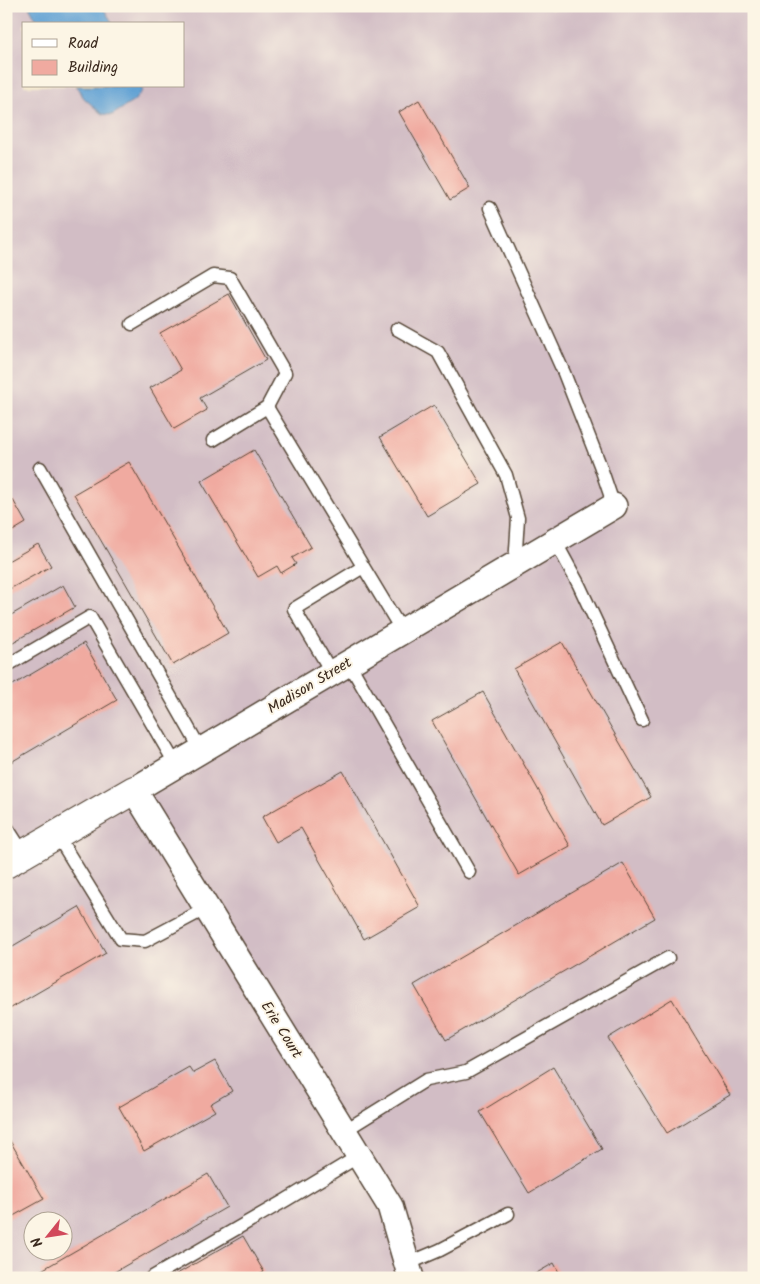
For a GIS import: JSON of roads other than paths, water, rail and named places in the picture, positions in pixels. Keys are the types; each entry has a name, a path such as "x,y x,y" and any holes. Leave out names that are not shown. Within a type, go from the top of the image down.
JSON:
{"street":[{"name":"Madison Street","path":"15,859 614,506"},
{"name":"Erie Court","path":"134,790 390,1206 409,1271"}],"lane":[{"path":"490,208 564,373 614,506"},
{"path":"132,324 213,276 230,278 285,373 267,407 213,440"},
{"path":"397,329 438,352 506,475 518,518 515,565"},
{"path":"267,407 402,631"},
{"path":"40,468 201,750"},
{"path":"555,541 579,585 642,720"},
{"path":"363,566 294,609 340,668 469,872"},
{"path":"6,666 90,617 176,764"},
{"path":"6,826 15,859"},
{"path":"57,834 121,939 145,941 207,908"},
{"path":"344,1131 426,1080 466,1072 668,958"},
{"path":"151,1278 359,1156"},
{"path":"409,1271 440,1250 508,1214"}],"water":[{"path":"29,6 102,6 112,22 38,22"},
{"path":"77,88 142,88 142,91 134,101 112,115 102,114 84,98"}]}
